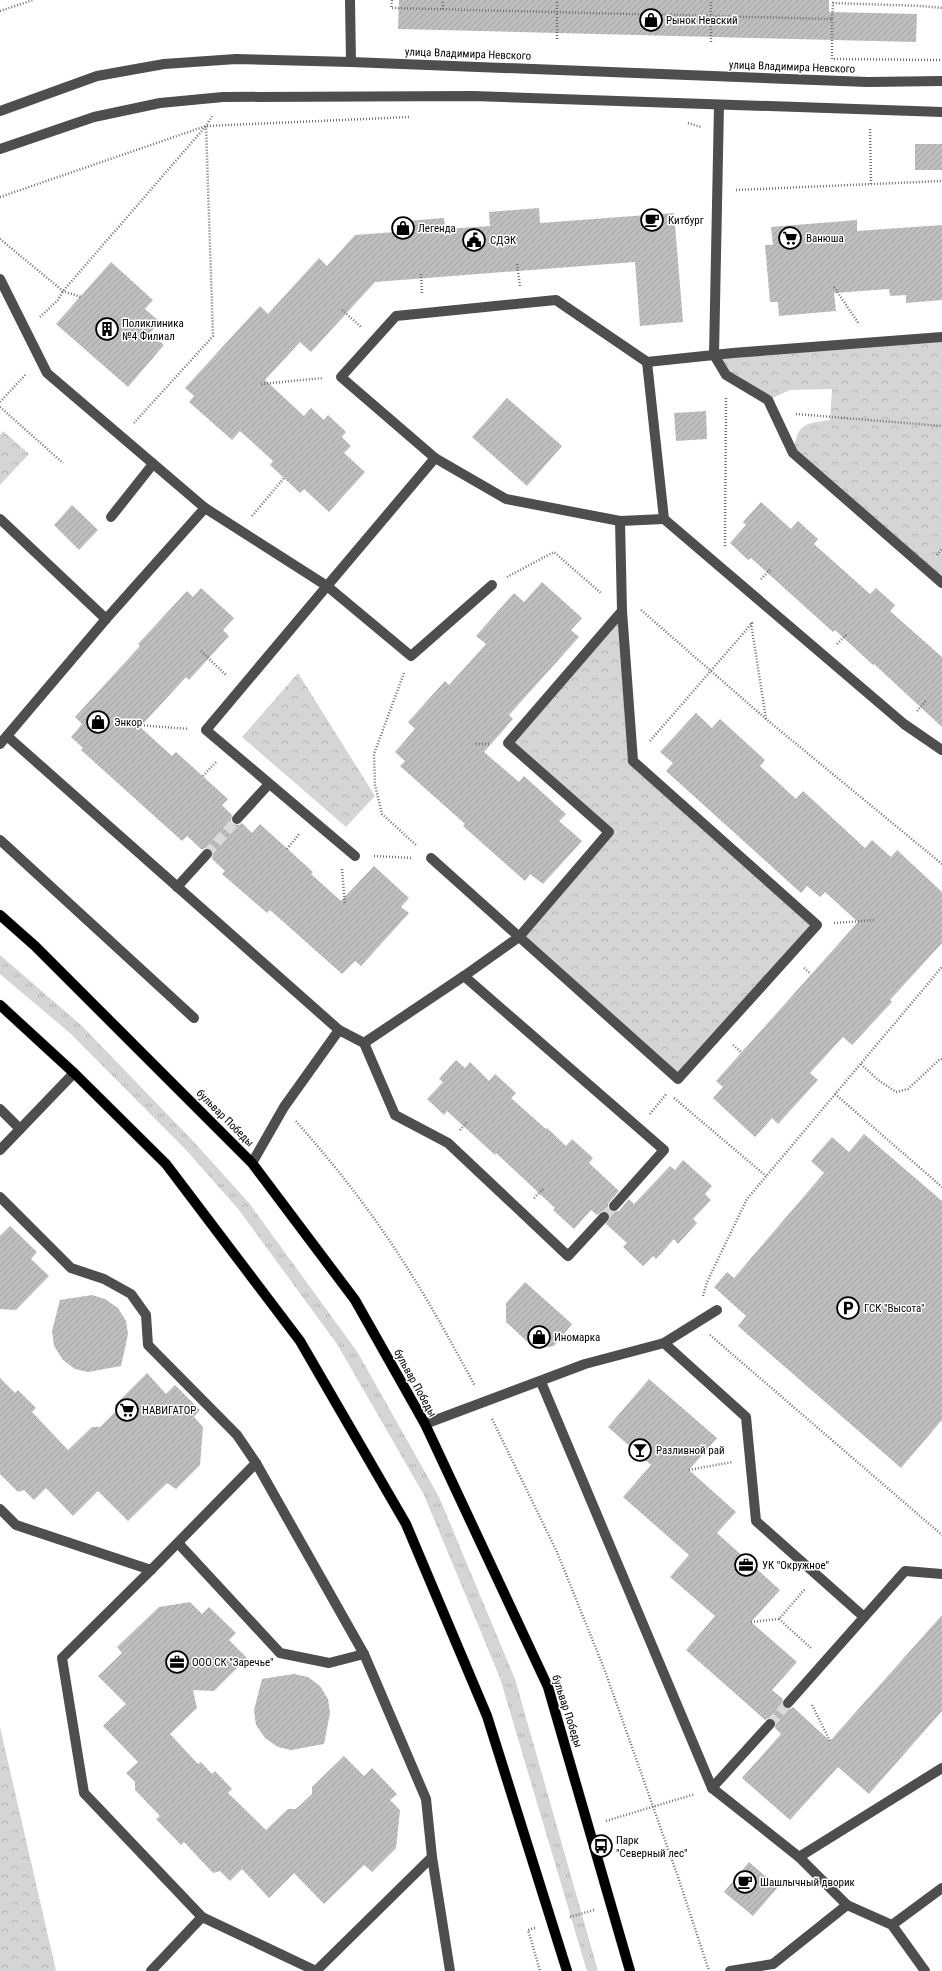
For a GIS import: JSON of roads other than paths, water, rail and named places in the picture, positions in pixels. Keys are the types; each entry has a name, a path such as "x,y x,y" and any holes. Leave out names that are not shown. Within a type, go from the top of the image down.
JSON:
{"main road":[{"name":"бульвар Победы","path":"0,915 35,946 252,1162 355,1300 425,1424 548,1687 630,1971"},
{"path":"0,1005 74,1073 166,1164 300,1341 406,1524 487,1716 553,1922 567,1971"}],"street":[{"path":"350,0 351,62"},
{"name":"улица Владимира Невского","path":"0,111 97,76 164,64 236,59 868,82 942,81"},
{"path":"0,149 94,117 160,103 223,97 473,96 942,112"},
{"path":"718,105 714,355 726,375 768,400 793,453 942,583"},
{"path":"0,279 47,373 205,508 327,586 411,656 492,585"},
{"path":"942,337 714,355 647,362 556,300 396,316 341,377 435,458 506,498 620,521 664,520 904,724 942,750"},
{"path":"647,362 664,520"},
{"path":"356,856 206,730 435,458"},
{"path":"111,517 153,464"},
{"path":"205,508 106,619 3,740 177,887 338,1030 364,1043 395,1114 448,1143 568,1256 604,1217"},
{"path":"0,519 106,619"},
{"path":"431,858 678,1079 817,925 633,761 622,611 620,521"},
{"path":"364,1043 519,937 609,832 508,743 622,611"},
{"path":"238,819 269,784"},
{"path":"0,840 194,1018"},
{"path":"177,887 207,854"},
{"path":"464,976 664,1150 614,1206"},
{"path":"252,1162 284,1107 338,1030"},
{"path":"0,1150 74,1073"},
{"path":"0,1109 20,1129"},
{"path":"0,1197 71,1268 104,1279 131,1294 146,1315 148,1345 237,1435 256,1463 364,1654 426,1799 432,1857 450,1971"},
{"path":"425,1424 542,1382 585,1364 664,1343 717,1310"},
{"path":"664,1343 746,1417 756,1521 864,1617"},
{"path":"542,1382 712,1788 800,1858 847,1905 892,1925 925,1971"},
{"path":"256,1463 62,1658 84,1793 202,1917 316,1971 432,1857"},
{"path":"0,1509 16,1525 151,1570"},
{"path":"178,1543 280,1653 329,1663 364,1654"},
{"path":"788,1704 905,1571 942,1574"},
{"path":"712,1788 770,1724"},
{"path":"800,1858 942,1768"},
{"path":"892,1925 942,1888"},
{"path":"730,1971 773,1968 847,1905"},
{"path":"151,1971 202,1917"}],"tunnel":[{"path":"207,854 237,819"},
{"path":"604,1217 614,1206"},
{"path":"770,1724 788,1703"}],"place":[{"name":"Рынок Невский","path":"651,20"},
{"name":"Китбург","path":"652,220"},
{"name":"Легенда","path":"403,228"},
{"name":"Ванюша","path":"790,238"},
{"name":"СДЭК","path":"474,240"},
{"name":"Поликлиника №4 Филиал","path":"107,329"},
{"name":"Энкор","path":"98,722"},
{"name":"ГСК \"Высота\"","path":"848,1308"},
{"name":"Иномарка","path":"539,1337"},
{"name":"НАВИГАТОР","path":"127,1410"},
{"name":"Разливной рай","path":"640,1450"},
{"name":"УК \"Окружное\"","path":"746,1565"},
{"name":"ООО СК \"Заречье\"","path":"177,1662"},
{"name":"Парк \"Северный лес\"","path":"601,1846"},
{"name":"Шашлычный дворик","path":"745,1882"}]}
